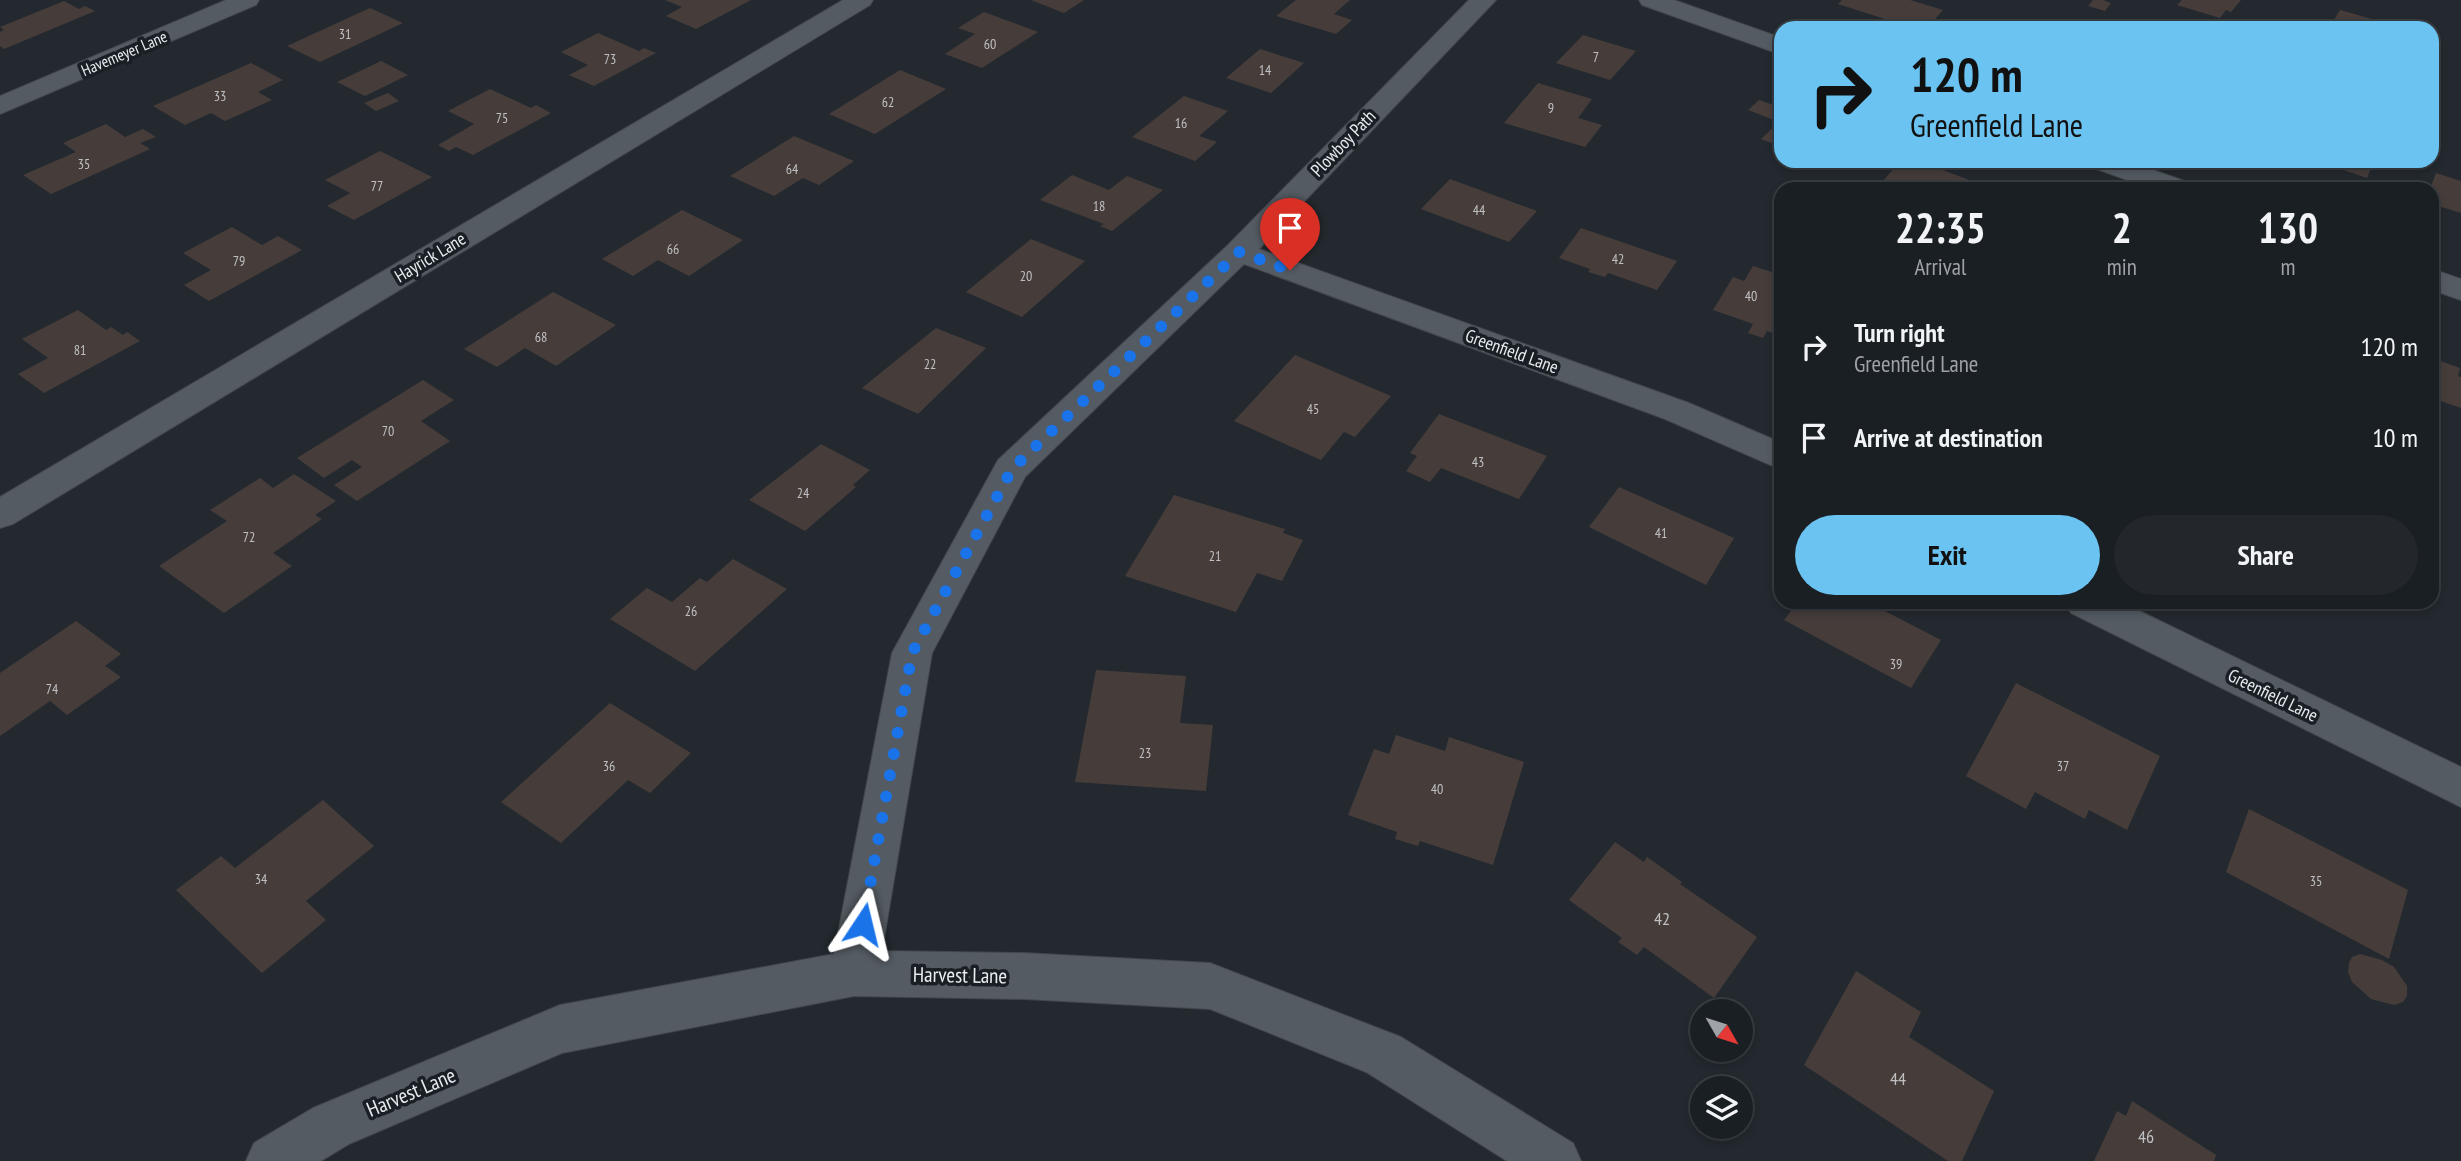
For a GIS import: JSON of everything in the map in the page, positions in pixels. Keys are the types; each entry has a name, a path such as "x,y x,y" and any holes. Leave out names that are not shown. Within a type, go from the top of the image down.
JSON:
{"street":[{"name":"Havemeyer Lane","path":"0,106 247,0"},
{"name":"Hayrick Lane","path":"0,514 861,0"},
{"name":"Plowboy Path","path":"855,973 912,653 1012,469 1239,252 1469,12 1484,0"},
{"path":"1651,0 1774,44"},
{"path":"2120,168 2160,182"},
{"name":"Greenfield Lane","path":"1239,252 1677,411 1774,454"},
{"path":"2439,282 2461,290"},
{"name":"Greenfield Lane","path":"2099,609 2461,788"},
{"name":"Harvest Lane","path":"272,1161 331,1126 561,1029 855,973 1024,976 1210,986 1383,1054 1555,1161"}],"building":[{"path":"665,0 751,0 696,29 666,16 682,7"},
{"path":"1031,0 1084,0 1064,13"},
{"path":"1296,0 1350,0 1334,14 1352,20 1336,34 1276,16"},
{"path":"1842,0 1910,0 1943,10 1933,21 1891,21 1838,4"},
{"path":"2093,0 2111,3 2105,11 2088,6"},
{"path":"2182,0 2241,0 2231,12 2226,10 2220,18 2177,5"},
{"path":"64,1 79,9 85,6 95,11 4,49 0,46 0,32 4,30 0,27"},
{"path":"370,8 403,23 320,62 287,46"},
{"path":"2340,10 2379,21 2333,21"},
{"path":"984,12 1038,32 982,68 945,54 975,34 958,28"},
{"path":"598,33 639,51 644,48 656,53 594,86 569,75 588,65 561,52"},
{"path":"1583,35 1636,51 1610,80 1556,63"},
{"path":"1260,49 1304,63 1271,93 1226,78"},
{"path":"381,61 408,75 365,96 337,82"},
{"path":"251,63 283,80 258,92 272,100 225,121 211,113 185,125 153,106"},
{"path":"900,70 946,89 875,134 829,114"},
{"path":"1538,83 1592,99 1578,118 1602,125 1585,147 1504,123"},
{"path":"490,89 531,108 536,105 551,113 473,155 456,147 449,151 438,145 474,124 448,111"},
{"path":"388,93 399,101 376,111 364,103"},
{"path":"1184,96 1228,111 1199,136 1217,142 1195,161 1132,137"},
{"path":"1759,100 1774,105 1774,120 1748,110"},
{"path":"106,124 125,137 143,129 156,137 140,143 150,149 51,194 23,175 76,152 63,143"},
{"path":"1774,127 1774,144 1761,139"},
{"path":"794,136 854,161 819,185 803,178 774,196 730,176"},
{"path":"380,151 432,177 354,220 327,206 350,193 325,180"},
{"path":"1894,168 1938,168 1974,182 1886,182 1883,181"},
{"path":"2338,168 2371,168 2367,178"},
{"path":"2436,173 2461,181 2461,213 2439,206 2439,182 2433,182"},
{"path":"1072,175 1109,190 1127,176 1163,190 1112,231 1100,226 1104,224 1040,200"},
{"path":"1450,179 1537,211 1509,242 1421,209"},
{"path":"682,210 743,240 689,276 658,260 633,276 602,259"},
{"path":"232,227 262,245 278,236 302,250 209,301 184,285 211,270 183,253"},
{"path":"1581,228 1677,261 1657,290 1608,273 1605,277 1588,272 1590,269 1559,258"},
{"path":"1031,239 1085,261 1022,317 966,292"},
{"path":"1753,266 1774,273 1774,333 1767,331 1763,338 1748,333 1753,324 1713,310 1733,277 1744,281"},
{"path":"553,292 616,325 556,366 525,348 497,367 464,349"},
{"path":"78,310 106,330 111,327 123,335 127,332 140,341 44,393 18,374 48,358 22,339"},
{"path":"936,328 986,348 918,414 862,388"},
{"path":"1295,355 1391,396 1355,437 1344,432 1321,460 1234,421"},
{"path":"2439,360 2460,368 2458,376 2461,377 2461,408 2439,400"},
{"path":"423,380 454,400 421,421 450,441 357,501 334,485 362,467 352,460 324,478 297,458"},
{"path":"1439,414 1547,456 1519,499 1441,468 1430,482 1406,471 1417,456 1410,453"},
{"path":"821,444 870,470 853,485 856,487 805,531 749,500"},
{"path":"294,474 336,501 315,515 322,519 273,553 292,566 224,613 159,566 227,521 210,510 260,478 273,488"},
{"path":"1619,487 1734,538 1706,585 1589,527"},
{"path":"1174,495 1285,529 1283,533 1303,540 1282,581 1257,573 1236,612 1125,576"},
{"path":"733,559 787,589 695,671 610,619 647,588 672,602 700,578 707,582"},
{"path":"1793,609 1881,609 1941,640 1911,688 1784,620"},
{"path":"76,621 121,654 105,666 121,677 67,715 50,701 0,736 0,673"},
{"path":"1096,670 1186,676 1180,723 1213,725 1206,791 1075,782"},
{"path":"2016,683 2160,756 2127,830 2089,810 2085,819 2035,792 2026,809 1966,776"},
{"path":"610,703 691,753 650,793 628,780 561,843 501,802"},
{"path":"1396,735 1445,751 1449,737 1524,762 1493,865 1420,841 1418,846 1395,839 1397,832 1348,815 1374,749 1389,754"},
{"path":"323,800 374,846 306,901 326,920 262,973 176,890 221,856 235,868"},
{"path":"2249,809 2408,890 2389,959 2226,872"},
{"path":"1615,842 1644,862 1647,857 1682,882 1680,884 1757,937 1714,998 1644,947 1637,955 1618,942 1622,938 1569,900"},
{"path":"2360,954 2382,960 2394,967 2407,986 2407,996 2403,1002 2394,1005 2371,999 2352,982 2348,972 2349,963 2352,957"},
{"path":"1856,971 1921,1012 1909,1037 1994,1091 1962,1161 1948,1161 1804,1065"},
{"path":"2132,1101 2216,1155 2214,1161 2094,1161 2117,1111 2126,1116"}],"route":[{"path":"863,924 912,653 1012,469 1239,252 1290,270"}]}
